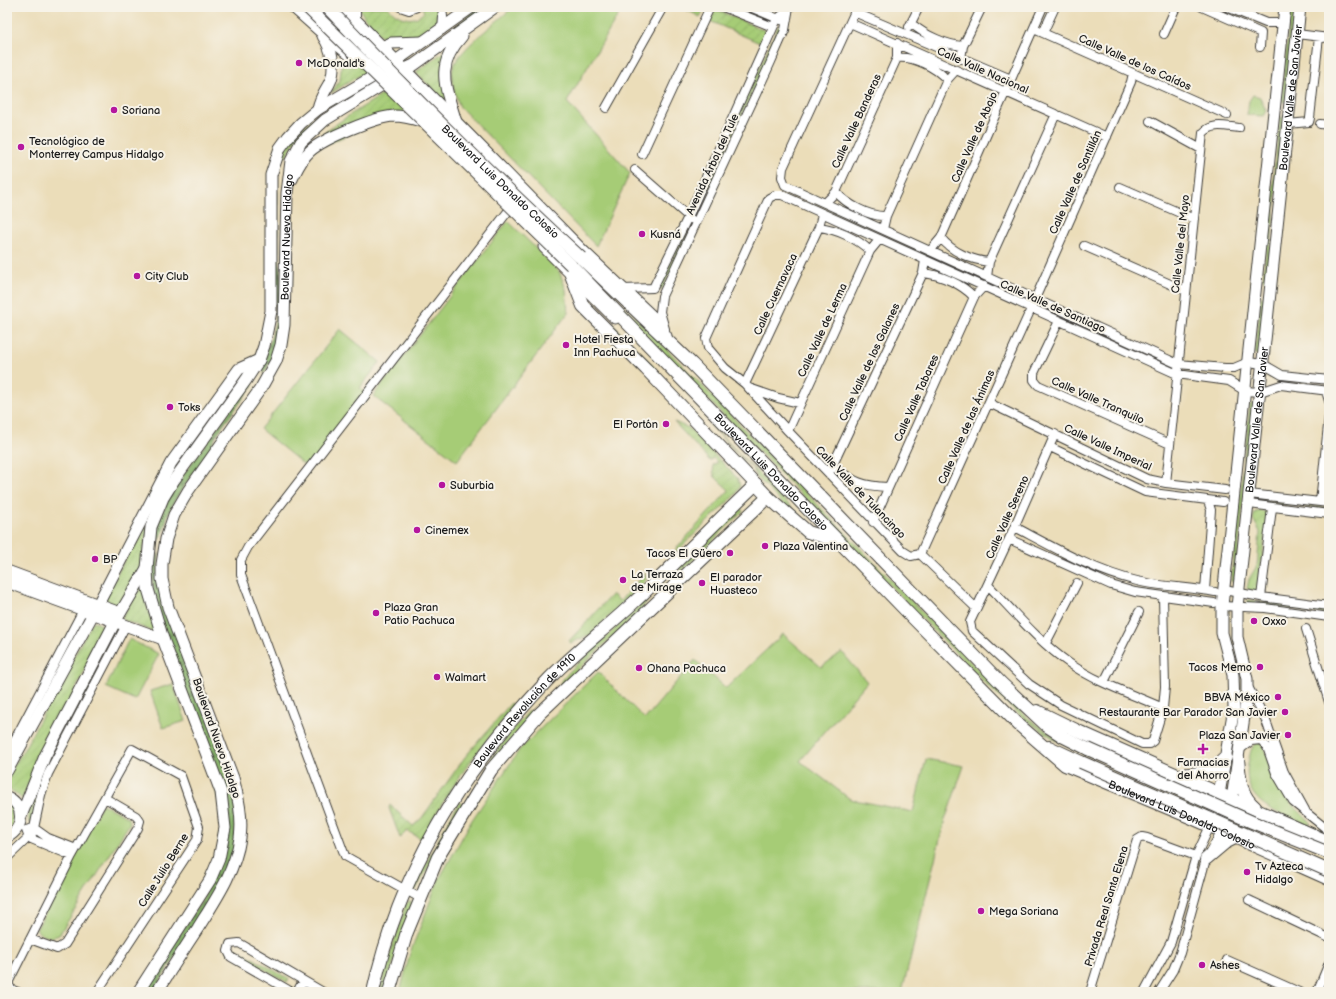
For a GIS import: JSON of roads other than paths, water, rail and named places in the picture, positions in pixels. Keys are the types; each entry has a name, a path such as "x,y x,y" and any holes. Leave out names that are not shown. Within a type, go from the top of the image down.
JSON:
{"main road":[{"name":"Boulevard Luis Donaldo Colosio","path":"307,7 571,270 640,336 700,400 1019,725 1065,765 1192,818 1329,871"},
{"name":"Boulevard Luis Donaldo Colosio","path":"327,7 432,117 678,351 1001,683 1047,726 1064,737 1088,749 1252,822 1329,853"},
{"path":"571,270 583,306 646,369 768,497 808,532 838,541"},
{"path":"700,400 705,422 754,474 756,484"},
{"name":"Boulevard Revolución de 1910","path":"374,992 389,931 404,890 439,820 518,712 546,681 633,603 756,484"},
{"name":"Boulevard Revolución de 1910","path":"390,992 407,932 438,857 491,770 539,714 768,497"},
{"name":"Boulevard Luis Donaldo Colosio","path":"1027,706 1175,775 1329,842"},
{"name":"Boulevard Luis Donaldo Colosio","path":"1041,743 1216,826 1238,838 1329,879"},
{"path":"1175,775 1210,772 1234,755 1242,790 1255,809 1240,820 1238,838 1225,843 1201,857"},
{"path":"468,779 480,787"},
{"path":"1192,818 1201,804 1204,787"},
{"path":"1216,826 1231,819 1329,862"}],"street":[{"name":"Boulevard Luis Donaldo Colosio","path":"293,7 320,32 376,75 428,126 509,210 571,270"},
{"path":"318,7 396,68 426,105 433,110 438,109 452,119"},
{"name":"Boulevard Luis Donaldo Colosio","path":"343,7 381,47 396,68 452,119 584,252 657,321 678,351"},
{"path":"356,7 356,20"},
{"path":"400,7 409,10 417,7"},
{"path":"442,7 442,30"},
{"name":"Boulevard Nuevo Hidalgo","path":"157,992 224,887 236,856 240,838 241,818 239,800 233,778 168,606 162,579 162,564 166,539 174,515 188,491 261,388 276,360 284,325 287,193 290,161 301,142 326,120 384,83 396,68 424,42 472,7"},
{"name":"Boulevard Nuevo Hidalgo","path":"138,992 210,880 219,859 225,828 221,792 163,639 148,589 147,568 151,527 158,497 174,480 259,360 269,329 271,311 271,175 275,160 288,137 318,109 376,75 396,68 414,65 495,7"},
{"path":"606,108 663,7"},
{"path":"642,154 710,7"},
{"path":"723,7 743,10 773,27"},
{"path":"750,7 787,22 788,9"},
{"path":"902,33 912,24 919,7"},
{"path":"961,59 963,46 982,7"},
{"name":"Calle Valle de Abajo","path":"930,251 940,238 1043,7"},
{"path":"1043,33 1055,7"},
{"path":"1164,34 1176,7"},
{"path":"1202,7 1261,33 1260,47"},
{"path":"1227,7 1266,23 1283,23"},
{"name":"Boulevard Valle de San Javier","path":"1216,826 1232,799 1234,755 1234,686 1222,632 1218,604 1245,391 1285,7"},
{"name":"Boulevard Valle de San Javier","path":"1216,826 1219,794 1234,755 1246,704 1247,686 1237,638 1237,607 1300,7"},
{"path":"777,19 788,9"},
{"path":"850,23 856,10"},
{"name":"Calle Valle Nacional","path":"856,10 931,46 1011,79"},
{"name":"Avenida Árbol del Tule","path":"654,288 688,217 777,19"},
{"name":"Avenida Árbol del Tule","path":"667,337 660,312 662,296 692,235 770,64 787,22"},
{"name":"Calle Valle Nacional","path":"850,23 1106,137"},
{"name":"Calle Valle de Santiago","path":"850,23 783,168 782,177 785,185 1178,364 1192,367 1234,368 1248,362"},
{"path":"912,24 918,29 952,45 963,46"},
{"path":"452,119 444,80 444,65 451,50 470,26"},
{"name":"Calle Valle de los Caídos","path":"1034,29 1227,115"},
{"path":"318,109 320,98 329,83 332,65 328,43 320,32"},
{"path":"1297,34 1329,38"},
{"path":"1288,124 1309,122 1319,37"},
{"path":"381,47 391,43 424,42"},
{"name":"Calle Valle Banderas","path":"825,203 836,192 897,58 897,43"},
{"path":"927,57 931,46"},
{"path":"897,58 906,57 940,72 947,80"},
{"path":"883,230 886,216 947,80 956,70"},
{"name":"Calle Valle de Santillán","path":"1035,299 1131,82 1133,73"},
{"path":"287,193 298,166 309,152 319,144 365,124 393,116 406,117 428,126 427,117 433,110"},
{"path":"987,277 989,262 1056,114"},
{"path":"1150,121 1201,149"},
{"path":"1320,124 1329,125"},
{"name":"Calle Valle del Mayo","path":"1166,483 1203,133 1208,128 1215,126 1239,128"},
{"path":"275,160 287,193"},
{"path":"635,170 688,217 697,223"},
{"path":"1120,187 1194,218"},
{"path":"836,192 842,199 849,203 877,216 886,216"},
{"name":"Calle Valle de Santiago","path":"775,195 782,195 1177,374 1232,382 1245,391"},
{"name":"Calle Valle de Tulancingo","path":"775,195 769,198 706,338 708,348 725,368 747,386 788,431 830,469 873,522 902,551 911,556 920,554"},
{"path":"420,898 345,856 242,575 241,560 248,547 509,210"},
{"name":"Calle Cuernavaca","path":"747,386 819,227 822,214"},
{"path":"850,227 854,217"},
{"path":"819,227 829,228 863,244 870,251"},
{"path":"682,229 692,235"},
{"path":"940,238 948,247 978,261 989,262"},
{"name":"Calle Valle de Lerma","path":"788,431 870,251 879,240"},
{"path":"1084,246 1186,291"},
{"name":"Calle Valle de los Galanes","path":"830,469 923,273 925,260"},
{"path":"954,272 958,264"},
{"path":"923,273 934,274 967,290 974,297"},
{"name":"Calle Valle Tabares","path":"873,522 974,297 984,286"},
{"path":"623,289 654,288 662,296"},
{"path":"1256,288 1271,290"},
{"name":"Calle Valle de las Ánimas","path":"920,554 1031,309"},
{"name":"Calle Valle Tranquilo","path":"1059,321 1034,373 1034,380 1038,385 1170,444"},
{"name":"Boulevard Nuevo Hidalgo","path":"7,754 158,497 176,454 237,372 247,364 259,360"},
{"path":"1248,362 1263,364 1282,375 1329,380"},
{"path":"1232,382 1234,368"},
{"path":"237,372 242,371 250,374 259,381 261,388"},
{"path":"1281,385 1282,375"},
{"path":"1245,391 1260,392 1281,385 1327,391 1329,401"},
{"path":"747,386 778,398 800,403"},
{"name":"Calle Valle Imperial","path":"989,404 1055,434 1147,479 1166,483 1225,490"},
{"path":"1320,502 1329,416"},
{"name":"Calle Valle Sereno","path":"976,608 1015,527 1055,434"},
{"path":"1050,447 1145,492 1223,502"},
{"path":"174,480 176,454"},
{"path":"830,469 868,486 888,487"},
{"path":"1249,499 1329,503"},
{"path":"1249,499 1272,508 1329,514"},
{"path":"1205,590 1211,510 1208,501"},
{"path":"1261,598 1272,508"},
{"path":"1015,527 1056,549 1113,574 1138,581 1239,593 1261,598 1329,606"},
{"name":"Boulevard Nuevo Hidalgo","path":"7,858 45,756 118,617 166,539"},
{"path":"1009,539 1111,585 1135,592 1237,607 1265,608 1329,618"},
{"path":"920,554 976,608 970,622 972,631 1029,684 1061,705 1142,744 1149,744 1153,741 1163,708 1165,687 1162,596"},
{"path":"7,571 91,609"},
{"path":"7,582 118,617 126,625 163,639"},
{"path":"1046,643 1077,583"},
{"path":"988,585 1030,629 1070,664 1104,682 1163,708"},
{"name":"Boulevard Nuevo Hidalgo","path":"7,771 91,609"},
{"path":"1104,682 1139,612"},
{"name":"Boulevard Nuevo Hidalgo","path":"17,832 34,828 41,795 48,774 126,625"},
{"path":"1306,629 1329,702"},
{"path":"1247,686 1266,718 1281,774"},
{"path":"1234,755 1251,742 1261,740 1266,734 1267,726"},
{"path":"1261,740 1267,747 1291,792 1306,810 1329,831"},
{"name":"Calle Julio Berne","path":"18,992 8,985 9,981 74,853 132,749 181,776 199,827 199,833 197,840 97,992"},
{"path":"7,797 17,805 17,832 47,841 74,853"},
{"path":"30,939 57,949 65,944 138,828 140,821 136,816 105,798"},
{"path":"1216,826 1201,857 1171,942 1145,990 1159,992 1173,970 1180,953 1201,857 1216,826"},
{"path":"34,828 47,841"},
{"name":"Privada Real Santa Elena","path":"1090,992 1137,840 1142,837 1147,838 1201,857"},
{"path":"1249,900 1329,938"},
{"path":"292,992 231,958 228,951 230,944 239,943 323,992"},
{"path":"1227,960 1300,992"},
{"path":"1316,992 1329,963"},
{"path":"296,992 303,981"}],"place":[{"name":"McDonald's","path":"299,63"},
{"name":"Soriana","path":"114,110"},
{"name":"Tecnológico de Monterrey Campus Hidalgo","path":"21,147"},
{"name":"Kusná","path":"642,234"},
{"name":"City Club","path":"137,276"},
{"name":"Hotel Fiesta Inn Pachuca","path":"566,345"},
{"name":"Toks","path":"170,407"},
{"name":"El Portón","path":"666,424"},
{"name":"Suburbia","path":"442,485"},
{"name":"Cinemex","path":"417,530"},
{"name":"Plaza Valentina","path":"765,546"},
{"name":"Tacos El Güero","path":"730,553"},
{"name":"BP","path":"95,559"},
{"name":"La Terraza de Mirage","path":"623,580"},
{"name":"El parador Huasteco","path":"702,583"},
{"name":"Plaza Gran Patio Pachuca","path":"376,613"},
{"name":"Oxxo","path":"1254,621"},
{"name":"Tacos Memo","path":"1260,667"},
{"name":"Ohana Pachuca","path":"639,668"},
{"name":"Walmart","path":"437,677"},
{"name":"BBVA México","path":"1278,697"},
{"name":"Restaurante Bar Parador San Javier","path":"1285,712"},
{"name":"Plaza San Javier","path":"1288,735"},
{"name":"Farmacias del Ahorro","path":"1203,749"},
{"name":"Tv Azteca Hidalgo","path":"1247,872"},
{"name":"Mega Soriana","path":"981,911"},
{"name":"Ashes","path":"1202,965"}]}
